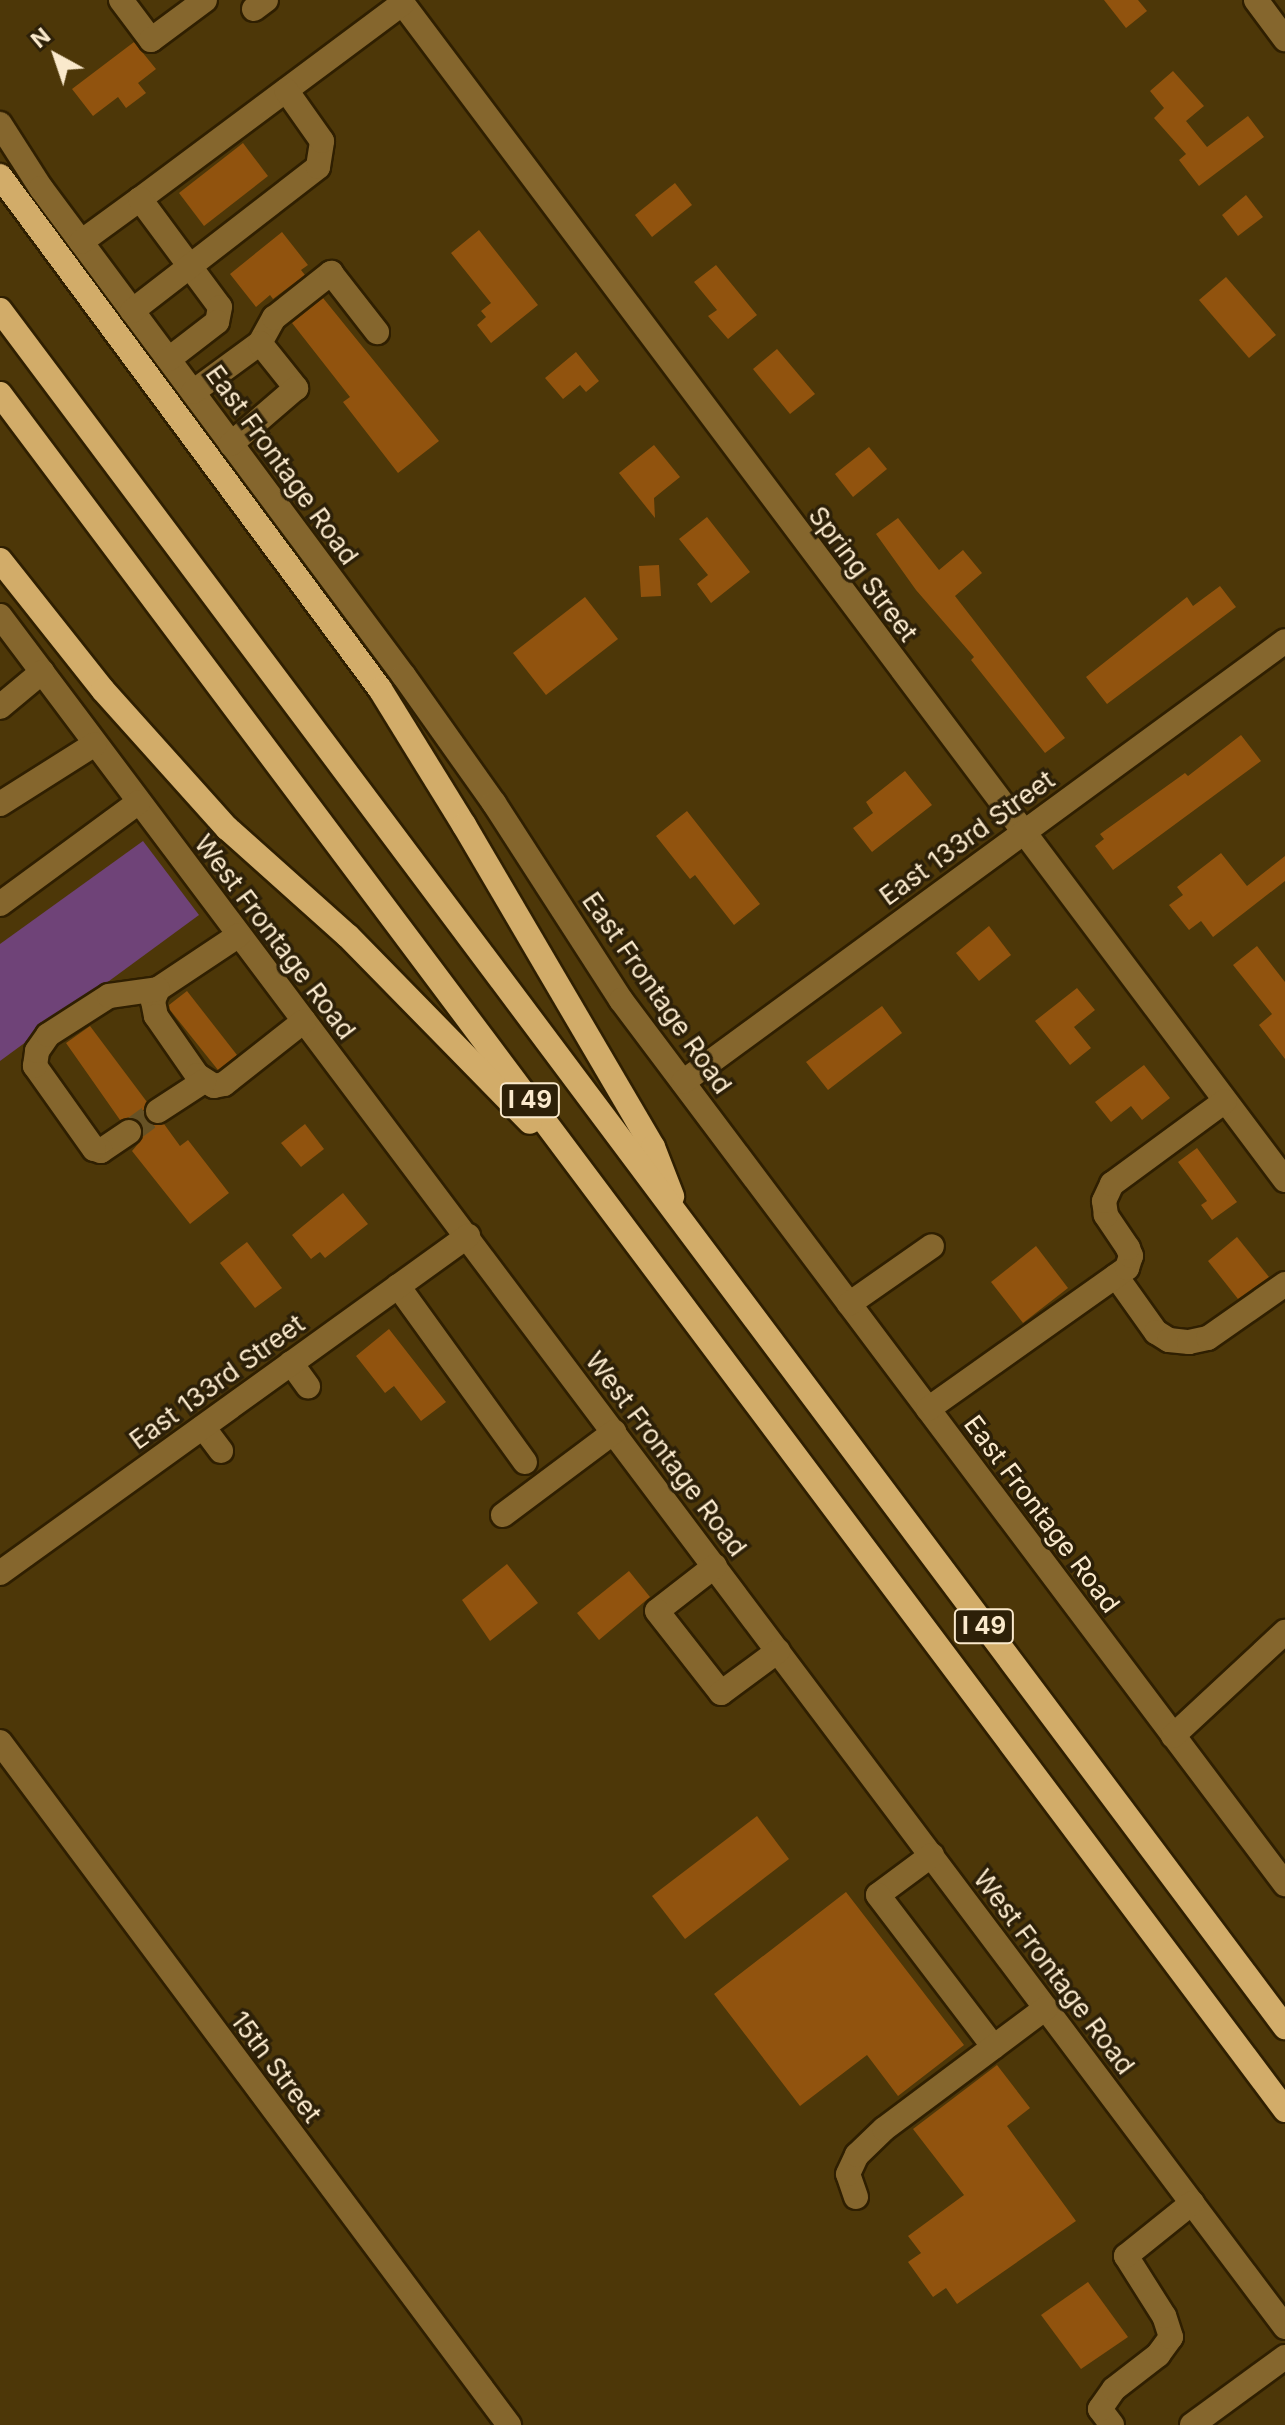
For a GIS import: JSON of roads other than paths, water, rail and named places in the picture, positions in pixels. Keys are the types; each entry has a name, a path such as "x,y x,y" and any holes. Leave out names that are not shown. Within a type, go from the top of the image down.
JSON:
{"highway":[{"path":"0,176 380,689 464,825 653,1147 683,1224"},
{"name":"I 49","path":"0,310 1285,2027"},
{"name":"I 49","path":"0,394 1285,2110"},
{"path":"0,560 103,690 227,828 348,936 601,1194"}],"street":[{"path":"121,0 151,40 205,0"},
{"path":"1256,0 1285,39"},
{"path":"81,242 401,2"},
{"name":"Spring Street","path":"401,2 1285,1180"},
{"path":"132,311 318,167 322,141 286,90"},
{"name":"East Frontage Road","path":"0,124 81,242 404,676 511,828 621,1000 1285,1884"},
{"path":"140,199 220,307 221,315 169,359"},
{"path":"193,392 260,343 274,318 331,273 377,332"},
{"path":"231,444 296,388 260,343"},
{"name":"West Frontage Road","path":"0,616 1285,2327"},
{"name":"East 133rd Street","path":"683,1082 1285,641"},
{"path":"0,726 0,708 42,672"},
{"path":"0,804 95,744"},
{"path":"0,904 139,802"},
{"path":"129,1132 101,1151 94,1149 35,1066 37,1051 48,1035 109,996 158,989 239,935"},
{"path":"158,989 153,1001 156,1016 204,1081 214,1086 224,1084 304,1021"},
{"path":"158,1111 204,1081"},
{"path":"928,1409 1127,1268 1131,1256 1106,1215 1104,1201 1112,1184 1225,1101"},
{"name":"East 133rd Street","path":"0,1573 468,1236"},
{"path":"849,1304 932,1246"},
{"path":"1116,1276 1156,1332 1169,1340 1189,1342 1208,1338 1285,1284"},
{"path":"398,1286 525,1462"},
{"path":"291,1363 308,1386"},
{"path":"203,1427 221,1451"},
{"path":"503,1515 614,1432"},
{"path":"715,1566 657,1611 721,1693 778,1651"},
{"path":"1173,1736 1285,1632"},
{"name":"15th Street","path":"0,1742 509,2425"},
{"path":"932,1855 878,1895 994,2047"},
{"path":"856,2197 848,2174 857,2155 884,2129 1046,2008"},
{"path":"1112,2425 1100,2409 1114,2389 1158,2355 1171,2337 1164,2316 1126,2256 1192,2203"},
{"path":"1192,2425 1285,2357"}],"tunnel":[{"path":"129,1132 158,1111"}]}
